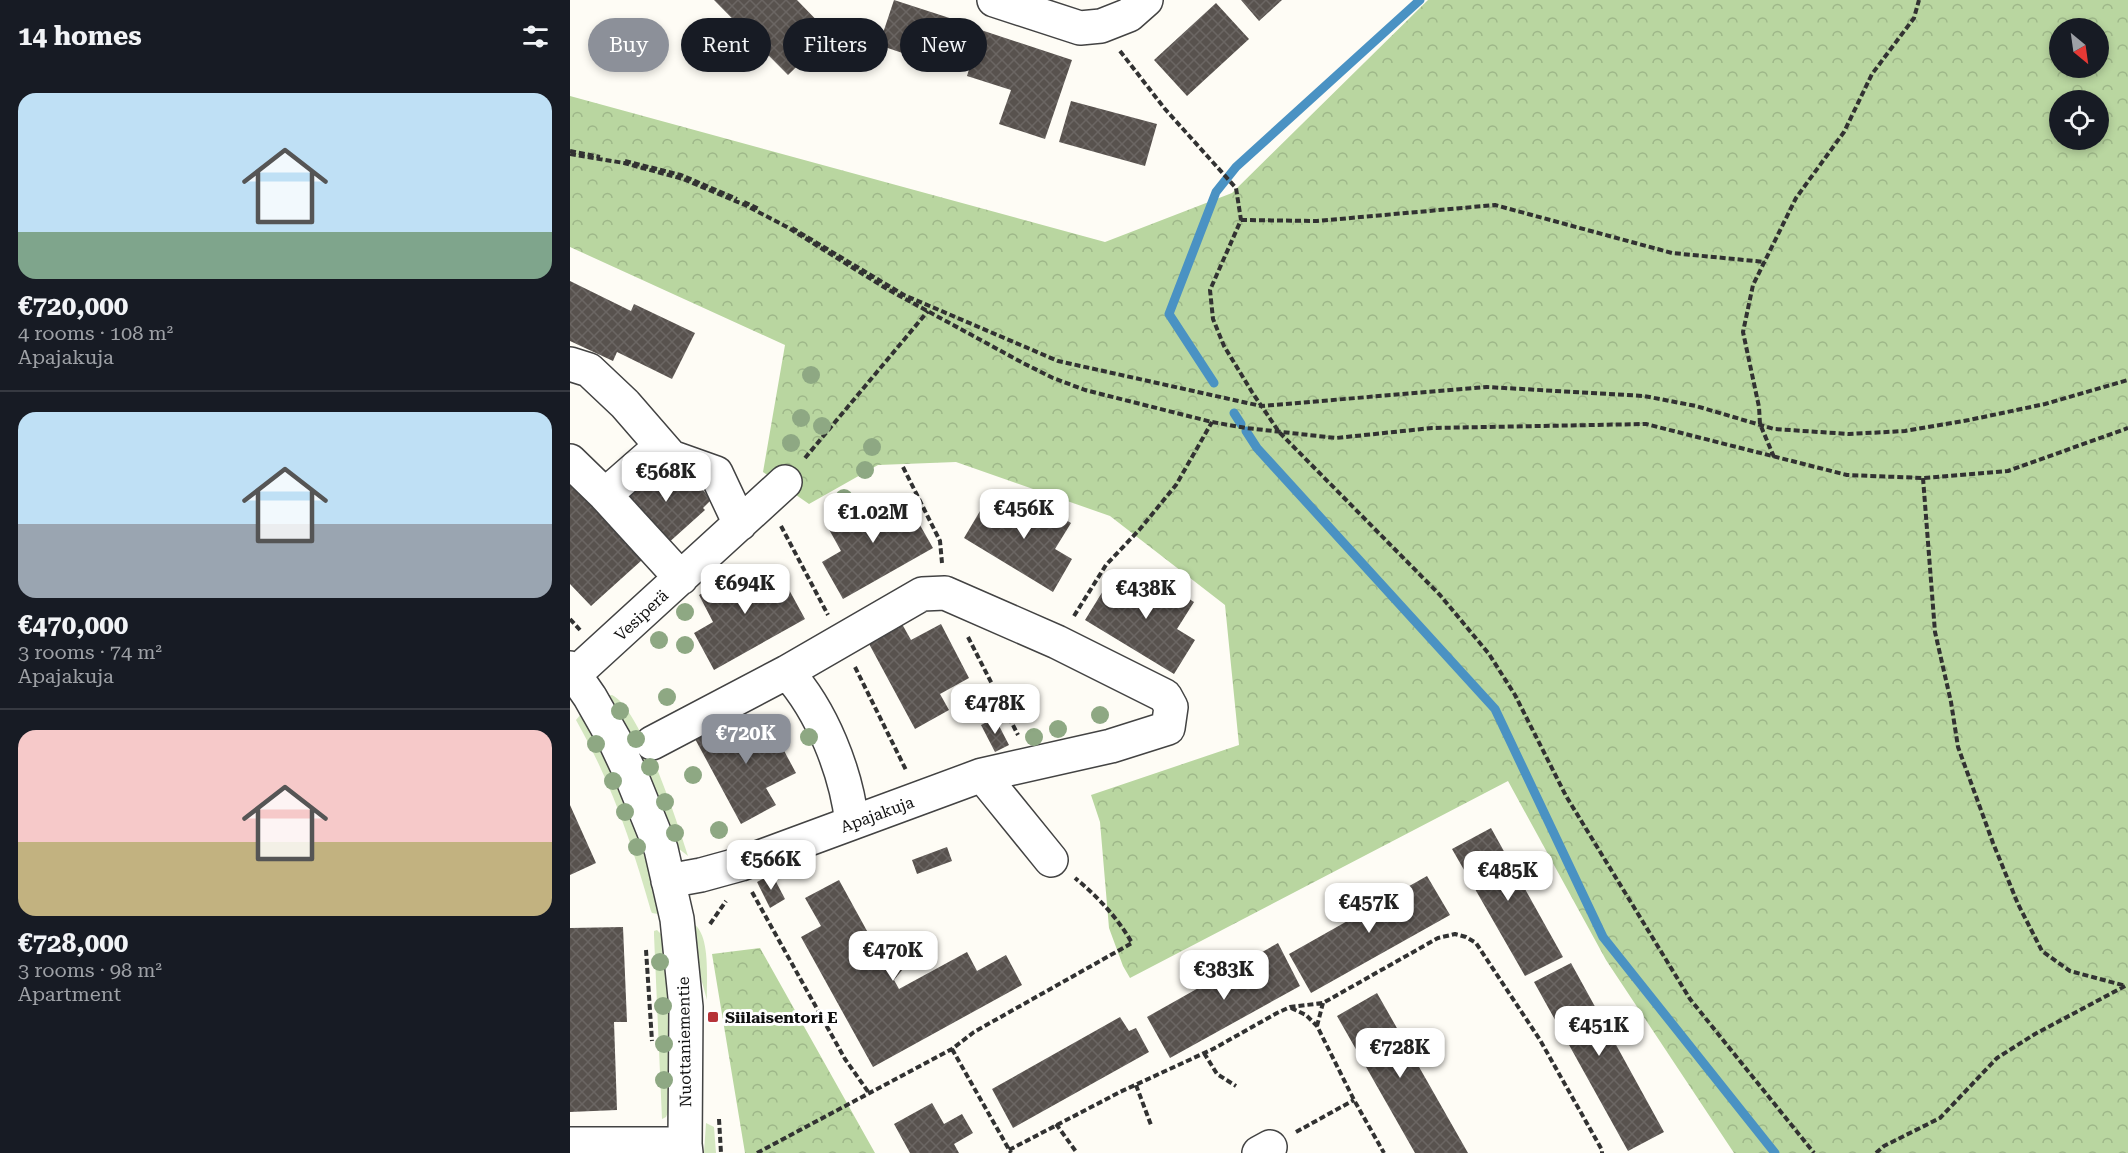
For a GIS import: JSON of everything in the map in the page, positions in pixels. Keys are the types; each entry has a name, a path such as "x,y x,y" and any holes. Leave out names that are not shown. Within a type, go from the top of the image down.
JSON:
{"street":[{"path":"994,0 1080,28 1101,26 1129,15 1146,0"},
{"path":"570,364 589,370 625,404 671,457 716,473 740,524"},
{"path":"605,495 661,446"},
{"path":"570,461 605,495 681,578"},
{"name":"Vesiperä","path":"573,671 681,578 776,490"},
{"path":"652,743 787,672 922,594 945,593 1057,642"},
{"name":"Apajakuja","path":"668,881 741,864 982,775 1111,746 1168,728 1171,706 1165,696 1057,642"},
{"name":"Nuottaniementie","path":"573,671 615,741 632,775 661,849 676,919 686,1007 685,1149"},
{"path":"787,672 803,690 818,715 849,799 852,823"},
{"path":"982,775 1051,860"},
{"path":"570,1144 685,1149"}],"path":[{"path":"1774,457 1760,424 1759,407 1743,332 1753,285 1796,198 1844,132 1872,74 1914,18 1919,0"},
{"path":"1101,26 1165,109 1236,188 1241,220 1210,290 1213,319 1224,346 1279,432 1440,595 1489,654 1515,695 1566,796 1690,999 1814,1153"},
{"path":"570,153 682,179 745,205 787,227 887,289 1053,378 1085,390 1212,422 1336,438 1432,428 1646,424 1847,475 1923,478 2008,471 2128,429"},
{"path":"570,153 635,163 681,175 748,204 904,295 1058,361 1262,406 1486,387 1644,396 1695,406 1774,429 1849,434 1905,431 1970,420 2045,404 2128,380"},
{"path":"1241,220 1317,221 1496,206 1672,253 1765,262"},
{"path":"920,798 842,640 776,490 928,311"},
{"path":"1057,642 1106,565 1140,529 1176,485 1212,422"},
{"path":"903,467 940,541 945,593 1033,765"},
{"path":"1923,478 1935,633 1952,702 1958,747 1993,843 2018,904 2042,951 2070,971 2127,985"},
{"path":"757,1153 952,1049 974,1032 1132,943 1118,919 1098,898 1051,860"},
{"path":"741,864 743,874 758,906 845,1059 869,1093"},
{"path":"952,1049 1010,1151 1056,1124 1204,1053 1290,1007 1323,1003 1438,938 1455,934 1476,943 1493,972 1510,993 1540,1040 1602,1153"},
{"path":"646,945 653,1050"},
{"path":"1876,1153 1884,1146 1940,1118 1997,1058 2035,1034 2127,985"},
{"path":"1317,1026 1323,1003"},
{"path":"1290,1007 1306,1015 1317,1026 1353,1100 1384,1153"},
{"path":"1204,1053 1217,1074 1236,1086"},
{"path":"1136,1085 1151,1125"},
{"path":"1264,1150 1353,1100"},
{"path":"1056,1124 1077,1153"}],"green space":[{"path":"1428,0 2128,0 2128,1153 1734,1153 1606,960 1508,781 1130,978 1123,966 1109,928 1100,822 1091,795 1239,745 1225,605 1110,516 956,462 878,465 809,504 763,472 785,345 570,247 570,96 1105,242 1232,193"},
{"path":"612,695 623,704 646,743 667,794 688,856 673,844 605,696"},
{"path":"581,714 606,753 622,791 648,870 659,910 658,914 651,911 620,813 576,720"},
{"path":"690,922 697,927 705,945 707,1000 695,957"},
{"path":"657,930 662,935 665,957 670,1043 670,1108 666,1117 662,1119 654,935 654,931"},
{"path":"760,948 875,1153 745,1153 712,954"},
{"path":"706,1123 714,1127 716,1153 704,1153"}],"building":[{"path":"714,0 797,0 814,18 783,18 783,70 771,58 771,18 732,18"},
{"path":"894,0 950,18 900,18 900,52 888,48 888,18"},
{"path":"1241,0 1282,0 1259,21"},
{"path":"1216,3 1249,39 1187,96 1154,60"},
{"path":"987,32 1072,60 1045,139 999,124 1011,90 967,76 968,72 987,72"},
{"path":"1071,101 1157,124 1145,166 1059,142"},
{"path":"570,281 631,311 634,304 695,333 672,379 617,352 613,361 570,341"},
{"path":"661,461 688,491 697,483 711,500 703,508 705,510 666,545 622,497"},
{"path":"570,483 642,560 591,606 570,584"},
{"path":"1018,491 1071,523 1055,549 1072,559 1053,592 964,538 983,506 1002,518"},
{"path":"880,494 891,514 908,504 933,548 843,599 822,562 841,551 826,524"},
{"path":"752,565 763,585 781,575 805,619 714,670 694,633 713,622 699,595"},
{"path":"1142,570 1194,602 1177,629 1195,640 1174,674 1085,620 1106,586 1125,597"},
{"path":"902,624 911,640 941,624 969,678 940,694 949,710 915,729 868,642"},
{"path":"729,718 738,735 767,719 796,773 766,788 776,805 741,824 694,737"},
{"path":"995,718 1009,745 995,752 981,725"},
{"path":"570,805 596,863 570,875"},
{"path":"1491,828 1563,957 1525,976 1452,849"},
{"path":"947,847 952,861 917,874 912,860"},
{"path":"772,874 785,899 770,908 757,882"},
{"path":"1427,876 1450,915 1311,993 1289,954"},
{"path":"839,880 883,960 886,958 903,969 894,980 899,989 967,952 977,971 1006,955 1022,985 873,1067 801,937 821,926 805,898"},
{"path":"623,927 627,1022 614,1022 617,1110 570,1112 570,928"},
{"path":"1278,943 1300,986 1170,1058 1147,1017"},
{"path":"1571,963 1664,1132 1628,1151 1534,982"},
{"path":"1377,993 1468,1153 1415,1153 1337,1016"},
{"path":"1120,1017 1129,1031 1136,1028 1149,1052 1013,1128 992,1089"},
{"path":"932,1103 944,1124 962,1114 973,1133 954,1144 959,1153 910,1153 894,1124"}],"waterway":[{"path":"1214,383 1169,314 1216,192 1236,167 1420,0"},
{"path":"1234,413 1241,424"},
{"path":"1246,431 1257,448 1495,709 1603,937 1775,1153"}],"place":[{"name":"Siilaisentori E","path":"713,1017"}]}
